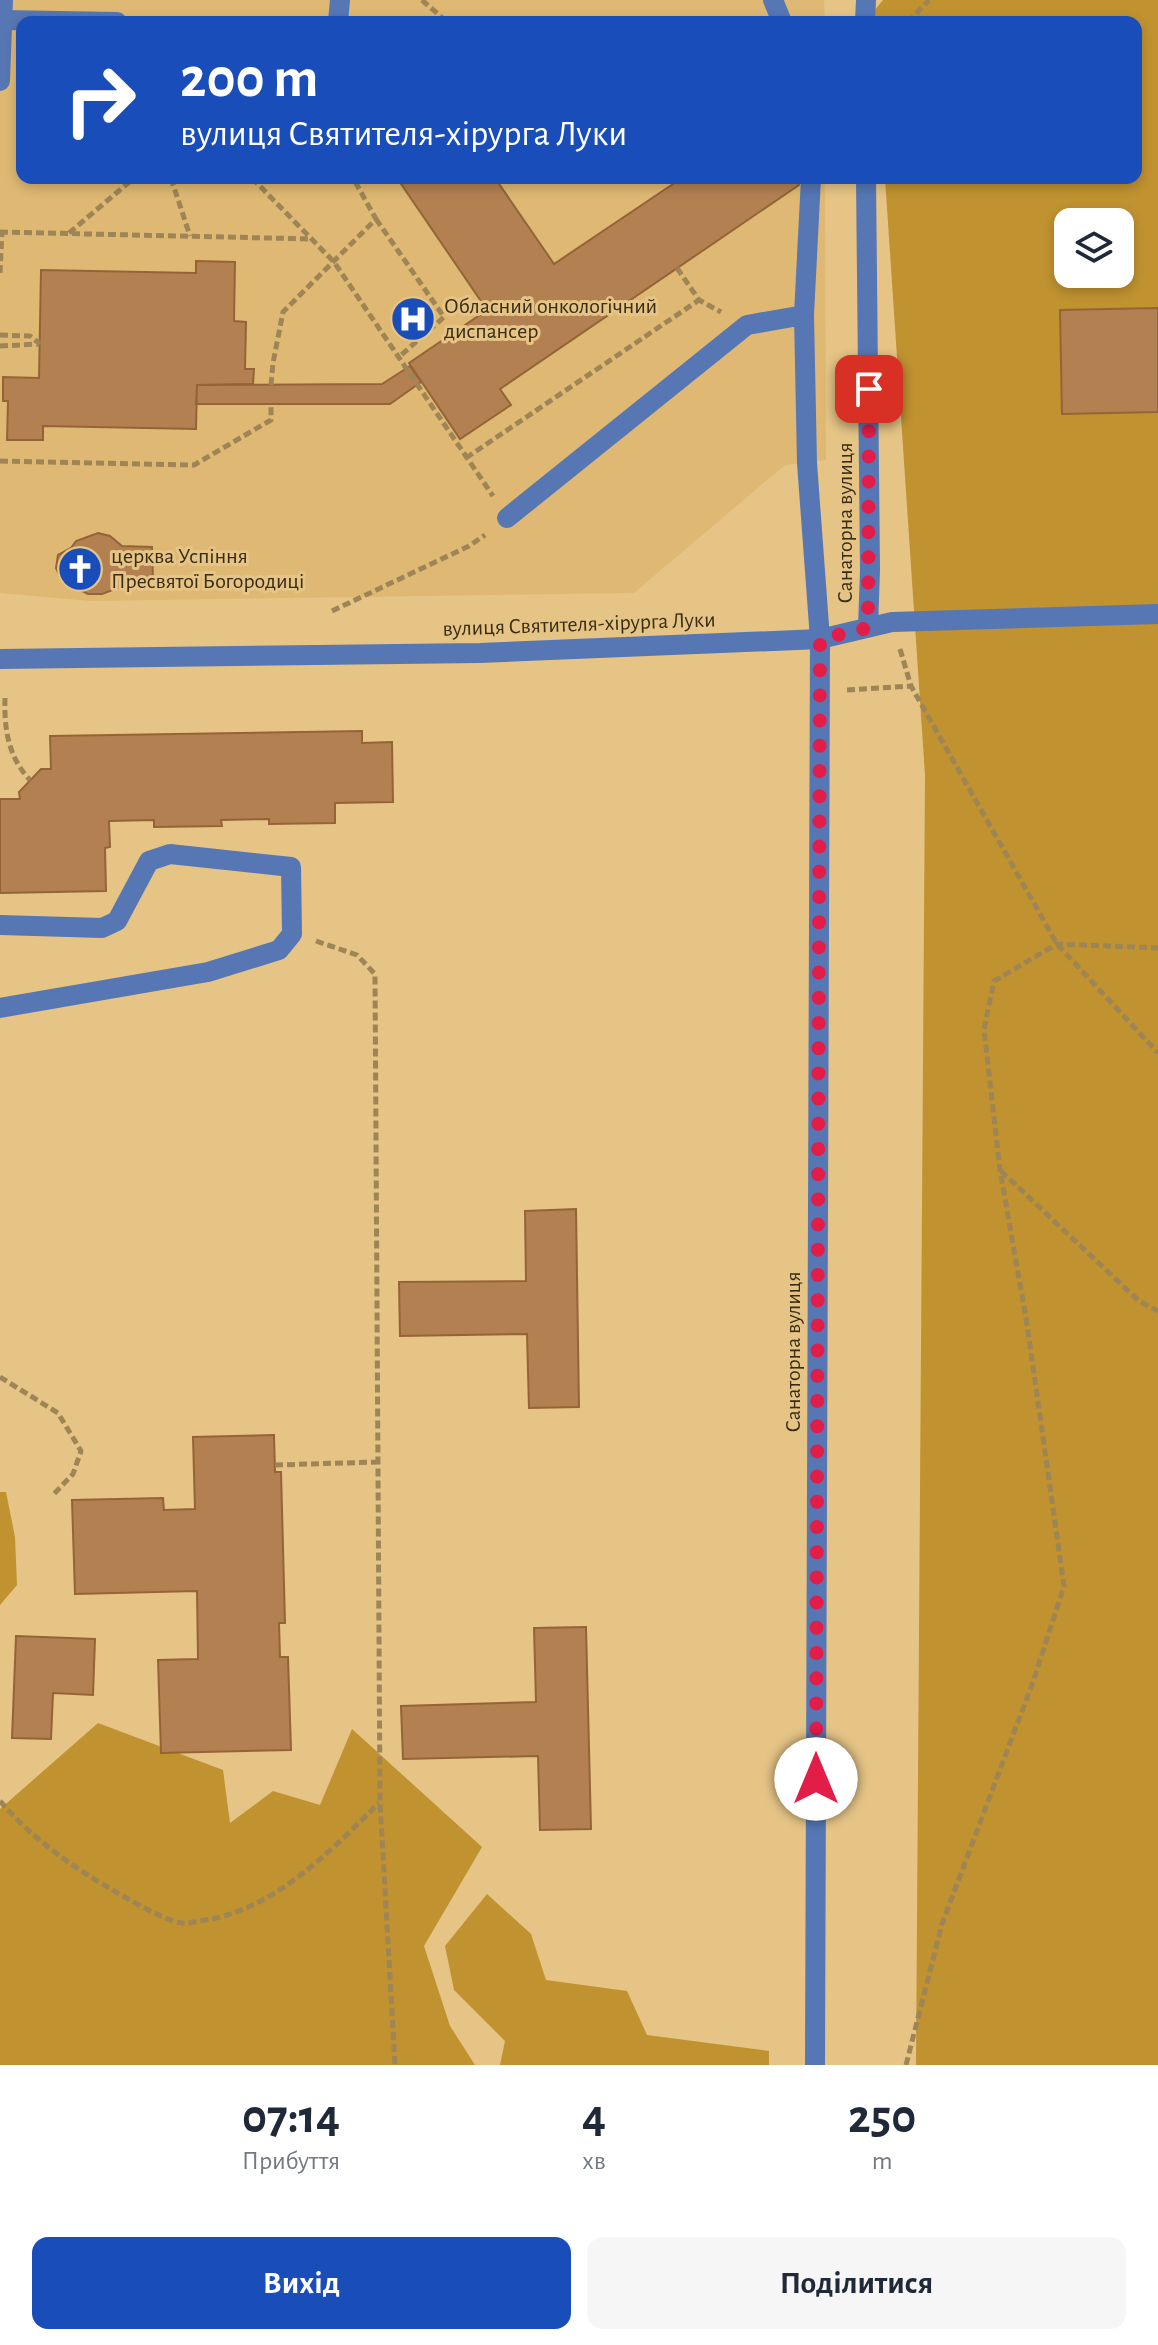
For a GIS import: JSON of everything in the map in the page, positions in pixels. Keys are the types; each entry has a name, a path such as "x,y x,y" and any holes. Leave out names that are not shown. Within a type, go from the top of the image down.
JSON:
{"street":[{"path":"0,81 3,10 60,16"},
{"name":"Санаторна вулиця","path":"811,184 804,315 807,463 820,639 815,2065"},
{"name":"Санаторна вулиця","path":"866,184 868,628"},
{"path":"507,518 747,325 804,315"},
{"name":"вулиця Святителя-хірурга Луки","path":"0,659 480,653 820,639 892,622 1158,614"},
{"path":"0,925 102,928 117,921 149,861 170,854 291,867 292,934 279,950 208,972 0,1008"}],"path":[{"path":"422,0 440,16"},
{"path":"914,16 929,0"},
{"path":"69,233 127,184"},
{"path":"173,184 190,236"},
{"path":"258,184 334,262 507,518 469,546 332,611"},
{"path":"356,184 376,219 444,317 399,357"},
{"path":"271,385 283,312 376,219"},
{"path":"0,273 1,232 314,239"},
{"path":"677,268 699,300 747,325"},
{"path":"466,458 699,300"},
{"path":"0,335 30,336 40,344 0,346"},
{"path":"0,461 194,465 271,420 271,404"},
{"path":"892,622 911,686 1057,944 1158,1053"},
{"path":"5,698 6,739 22,772 30,780"},
{"path":"292,934 357,955 375,974 380,1802 395,2065"},
{"path":"906,2065 942,1924 1033,1682 1064,1586 1027,1324 1000,1170 984,1029 994,981 1057,944 1158,948"},
{"path":"1000,1170 1139,1301 1158,1311"},
{"path":"0,1377 58,1413 81,1451 73,1474 52,1496"},
{"path":"275,1465 378,1462"},
{"path":"0,1801 21,1825 73,1867 132,1902 181,1923 215,1919 256,1904 315,1865 380,1802"}],"shaded area":[{"name":"Обласний онкологічний диспансер","path":"0,0 824,0 825,16 16,16 16,184 825,184 826,460 785,465 634,593 90,601 0,593"},
{"path":"883,0 1158,0 1158,2065 916,2065 925,775 885,184 1142,184 1142,16 874,16 874,11"},
{"path":"0,1492 6,1492 15,1537 17,1585 0,1605"},
{"path":"98,1723 223,1770 230,1823 273,1791 320,1805 352,1729 482,1847 424,1946 450,2026 475,2065 0,2065 0,1809"},
{"path":"487,1894 531,1934 546,1980 627,1991 647,2035 769,2051 769,2065 500,2065 505,2041 454,1990 445,1946"}],"building":[{"path":"401,184 499,184 554,264 673,184 799,185 500,389 511,405 460,439 409,363 487,310"},
{"path":"196,261 235,262 234,321 246,322 245,369 254,369 253,384 197,385 196,429 43,426 43,440 7,440 8,401 3,401 3,377 39,378 41,270 196,273"},
{"path":"1158,308 1158,412 1062,414 1060,310"},
{"path":"410,366 421,382 390,404 196,404 197,385 382,384"},
{"path":"98,533 110,536 122,546 152,547 153,581 122,582 118,588 102,594 88,594 62,581 56,568 58,555 71,548 76,541"},
{"path":"362,731 362,743 392,742 393,802 335,803 335,823 269,824 269,819 221,820 222,826 154,827 154,820 109,821 110,847 105,848 106,891 0,893 0,799 20,799 19,792 41,769 51,769 50,736"},
{"path":"576,1209 579,1407 529,1408 527,1334 400,1336 399,1282 526,1281 525,1211"},
{"path":"274,1435 275,1472 281,1472 285,1623 279,1623 280,1657 288,1657 291,1750 161,1753 158,1660 198,1659 197,1591 75,1594 72,1500 163,1498 164,1510 195,1509 193,1437"},
{"path":"586,1627 591,1829 540,1830 538,1756 403,1759 401,1706 536,1702 534,1628"},
{"path":"16,1636 95,1639 93,1695 53,1693 51,1739 12,1738"}],"place":[{"name":"Обласний онкологічний диспансер","path":"413,319"},
{"name":"церква Успіння Пресвятої Богородиці","path":"80,569"}],"route":[{"path":"816,1779 820,639 868,628 869,389"}]}
